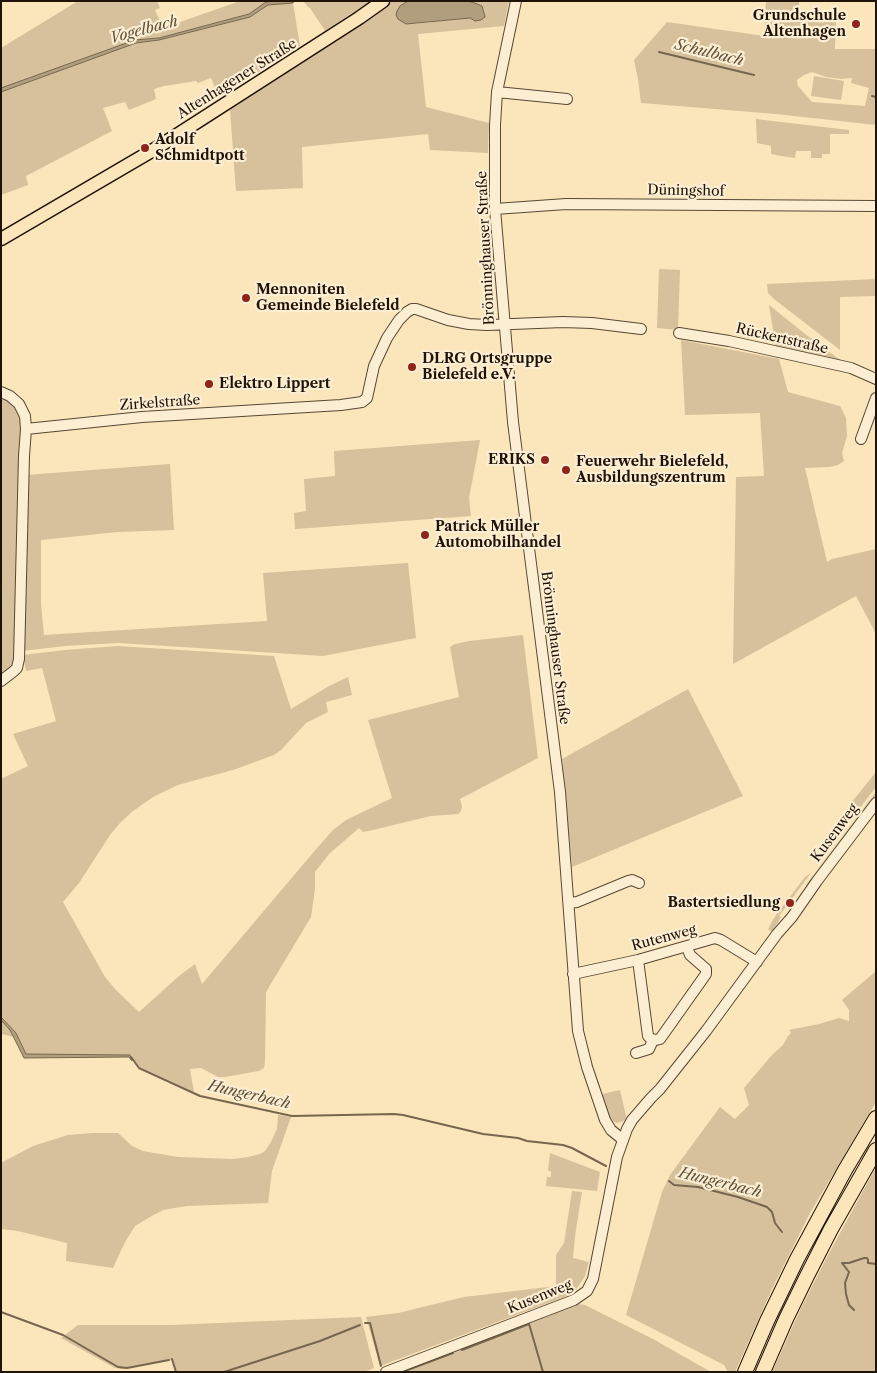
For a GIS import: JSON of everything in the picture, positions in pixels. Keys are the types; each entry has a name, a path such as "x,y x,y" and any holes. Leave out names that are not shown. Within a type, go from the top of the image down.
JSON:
{"highway":[{"path":"746,1371 767,1321 801,1252 845,1170 876,1118"},
{"path":"763,1372 811,1268 876,1150"}],"main road":[{"name":"Altenhagener Straße","path":"1,239 155,149 383,1"}],"street":[{"name":"Brönninghauser Straße","path":"516,1 496,92 494,125 495,209 514,433 560,792 578,1031 587,1068 605,1120 622,1139"},
{"path":"496,92 567,99"},
{"name":"Düningshof","path":"495,209 566,204 876,206"},
{"name":"Zirkelstraße","path":"26,429 142,417 357,404 367,398 370,378 379,355 395,326 412,309 464,323 504,324"},
{"path":"504,324 592,323 641,329"},
{"name":"Rückertstraße","path":"680,333 729,341 851,368 876,379"},
{"path":"1,392 20,404 25,416 26,429 20,659 17,668 1,681"},
{"path":"861,439 876,398"},
{"name":"Kusenweg","path":"386,1372 583,1295 593,1279 622,1139 652,1104 660,1089 706,1031 876,803"},
{"path":"569,903 577,902 628,881 632,880 639,883"},
{"name":"Rutenweg","path":"573,974 638,960 718,938 757,962"},
{"path":"638,960 648,1036 656,1040 660,1039 706,974 706,969 690,955 687,947"},
{"path":"636,1053 648,1049 653,1040"}],"shaded area":[{"path":"78,1 157,1 160,8 155,10 163,28 240,1 274,1 266,2 249,14 159,38 135,40 1,88 1,48"},
{"path":"294,1 293,3 268,5 250,17 159,40 136,43 1,92 1,88 135,40 159,38 249,14 266,2"},
{"path":"303,1 372,1 326,30 326,32"},
{"path":"388,1 408,1 400,6 406,24 411,24 470,18 475,21 472,2 466,1 509,1 504,26 418,34 426,107 489,123 488,153 430,150 428,134 302,147 303,188 236,191 230,110 158,156 158,153"},
{"path":"408,1 472,2 482,6 485,17 475,21 470,18 406,24 398,19 396,15 400,6"},
{"path":"766,1 799,1 799,13 804,16 814,18 823,14 836,17 835,49 876,49 876,125 776,114 641,103 634,60 667,22 764,36","holes":["812,72 826,77 852,78 851,83 869,88 865,106 812,102 798,86 797,80"]},
{"path":"293,3 300,46 219,97 211,78 198,83 196,81 154,89 156,99 129,110 125,102 103,108 112,131 26,176 28,185 1,195 1,92 136,43 159,40 250,17 268,5"},
{"path":"814,76 844,81 841,100 811,96"},
{"path":"756,119 849,130 849,134 830,134 830,154 822,154 822,158 811,158 811,151 796,151 795,158 781,156 771,154 771,146 757,143"},
{"path":"659,269 680,270 678,330 657,328"},
{"path":"876,279 876,296 840,297 840,350 774,299 768,293 767,284"},
{"path":"769,305 819,345 848,365 776,348"},
{"path":"681,340 779,359 788,392 840,406 846,418 847,436 842,453 844,461 829,467 805,468 827,562 832,559 876,549 876,634 856,596 733,664 736,477 764,476 760,413 685,415"},
{"path":"1,396 15,405 22,422 14,666 1,678"},
{"path":"480,440 469,498 471,516 295,529 294,513 306,511 304,479 335,476 334,451"},
{"path":"170,464 174,530 117,532 41,540 41,604 44,635 267,621 263,573 408,563 416,638 323,656 119,643 22,651 26,475"},
{"path":"523,635 538,758 460,799 462,807 458,814 431,816 363,832 359,828 329,854 315,872 315,889 311,917 266,992 264,1068 259,1071 225,1077 218,1077 201,1068 190,1069 194,1092 138,1066 130,1055 26,1054 16,1033 1,1017 1,777 3,778 28,766 13,734 56,721 42,668 26,671 23,655 118,646 274,656 291,709 348,677 352,695 326,702 328,712 306,723 274,755 236,769 178,785 153,797 133,811 110,835 79,883 63,902 105,977 139,1012 195,964 202,984 333,830 346,820 392,798 368,720 459,697 450,647 455,644"},
{"path":"688,689 743,796 572,867 562,759"},
{"path":"876,772 876,787 859,809 851,803"},
{"path":"876,792 876,798 808,887 806,885"},
{"path":"811,873 779,916 781,917 772,932 768,929 776,915 805,877"},
{"path":"876,971 876,1102 810,1213 772,1289 735,1372 728,1372 724,1365 626,1315 662,1192 670,1175 720,1107 735,1119 749,1105 744,1088 783,1045 791,1033 789,1030 839,1018 849,1021 849,1010 842,1000"},
{"path":"1,1017 16,1033 26,1054 130,1055 132,1061 129,1057 24,1058"},
{"path":"1,1020 10,1030 14,1037 1,1034"},
{"path":"620,1090 627,1120 617,1123 609,1117 602,1094"},
{"path":"278,1115 291,1117 272,1171 268,1203 187,1206 163,1210 135,1226 113,1268 66,1261 67,1243 18,1231 1,1229 1,1163 33,1146 68,1135 118,1133 132,1146 143,1151 178,1157 233,1159 260,1154 265,1151 277,1129"},
{"path":"550,1153 600,1172 597,1191 546,1186 547,1177 551,1177 551,1171 548,1171"},
{"path":"876,1167 876,1372 772,1372 800,1310"},
{"path":"572,1191 582,1192 573,1258 589,1262 585,1276 575,1291 564,1297 380,1366 366,1317 398,1313 464,1297 556,1286 556,1255 564,1243"},
{"path":"578,1304 585,1305 653,1339 711,1372 400,1372"},
{"path":"361,1317 374,1368 364,1372 175,1372 172,1360 123,1369 115,1368 61,1338 78,1325 172,1325"}],"waterway":[{"name":"Schulbach","path":"659,52 754,75"},
{"name":"Schulbach","path":"872,96 876,97"},
{"name":"Hungerbach","path":"131,1057 139,1068 200,1096 292,1116 403,1115 483,1134 563,1145 606,1166"},
{"name":"Hungerbach","path":"669,1181 674,1185 698,1187 738,1197 767,1207 772,1212 775,1223 782,1232"},
{"name":"Hungerbach","path":"842,1263 867,1258 868,1263 876,1264"},
{"path":"842,1263 849,1272 845,1283 846,1294 849,1305 854,1310"},
{"path":"1,1312 63,1335 118,1367 127,1368 169,1360"},
{"path":"365,1323 370,1323 381,1366"},
{"path":"462,1350 529,1324 543,1372"},
{"path":"224,1372 320,1341 360,1325"},
{"path":"402,1372 453,1353"},
{"path":"172,1359 176,1372"}],"place":[{"name":"Grundschule Altenhagen","path":"856,24"},
{"name":"Adolf Schmidtpott","path":"145,148"},
{"name":"Mennoniten Gemeinde Bielefeld","path":"246,298"},
{"name":"DLRG Ortsgruppe Bielefeld e.V.","path":"412,367"},
{"name":"Elektro Lippert","path":"209,384"},
{"name":"ERIKS","path":"545,460"},
{"name":"Feuerwehr Bielefeld, Ausbildungszentrum","path":"566,470"},
{"name":"Patrick Müller Automobilhandel","path":"425,535"},
{"name":"Bastertsiedlung","path":"790,903"}],"water label":[{"name":"Vogelbach","path":"144,30"}]}
